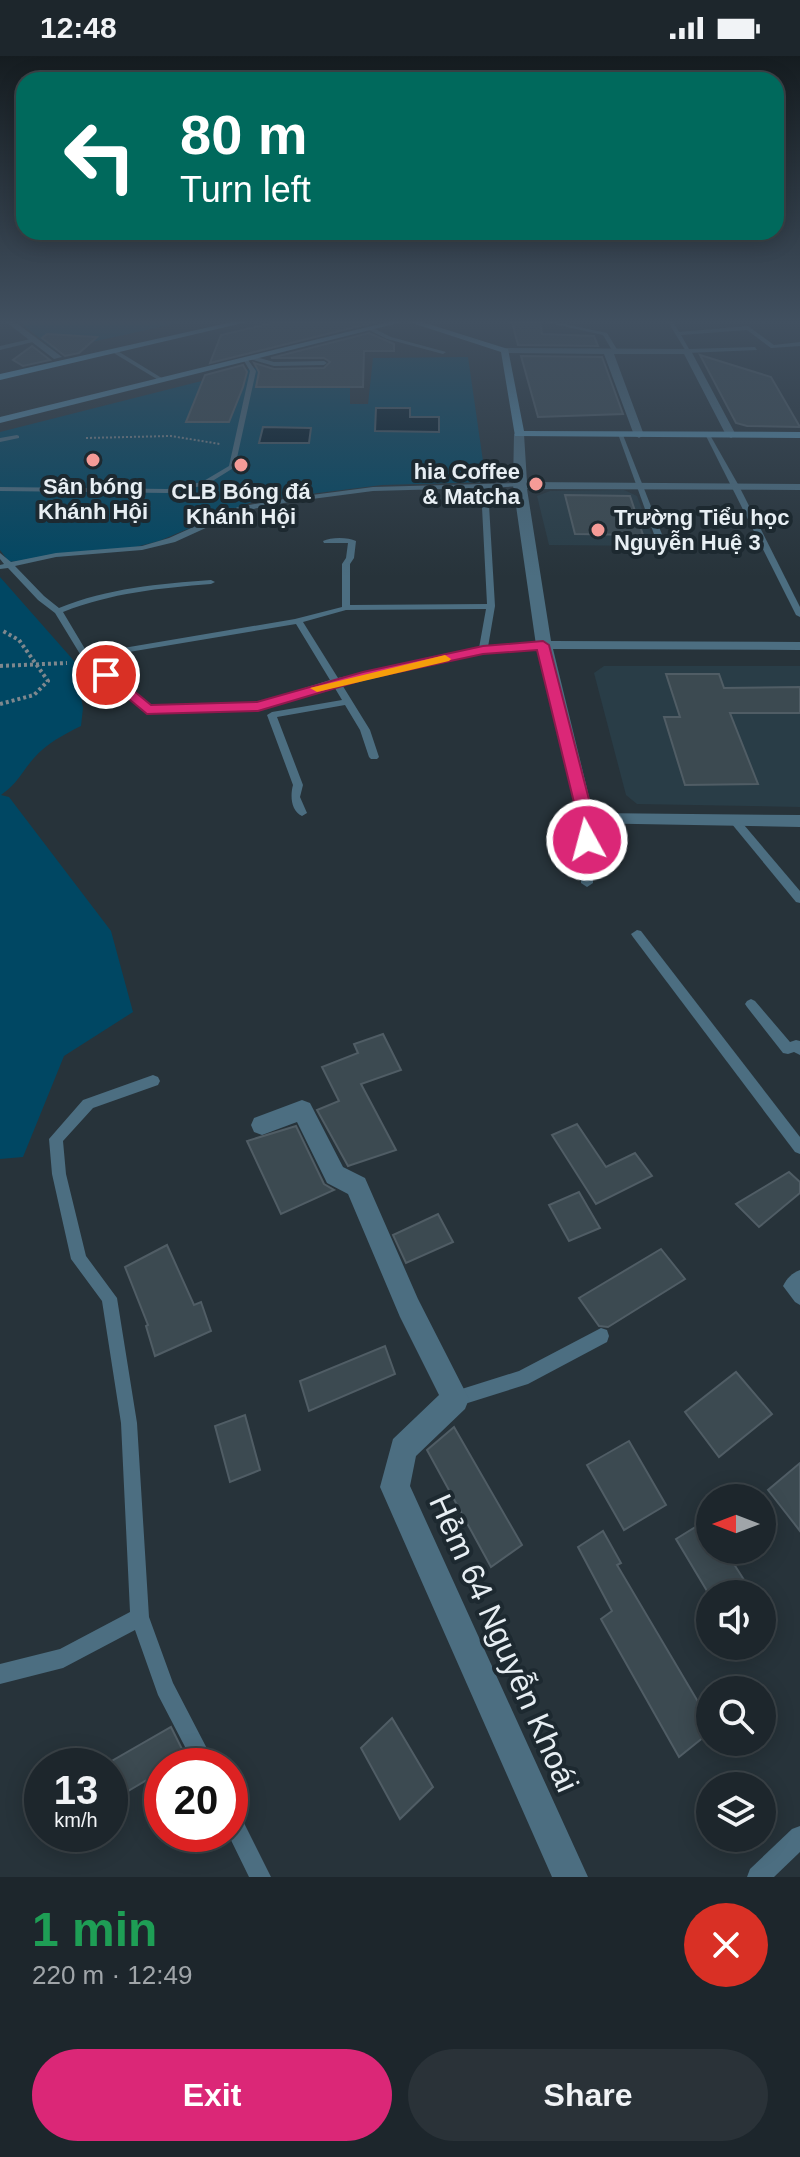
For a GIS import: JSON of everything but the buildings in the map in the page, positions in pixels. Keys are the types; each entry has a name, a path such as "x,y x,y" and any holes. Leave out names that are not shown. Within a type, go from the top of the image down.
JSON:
{"street":[{"path":"0,420 53,407"},
{"path":"514,407 519,434 519,485 543,645 586,819 800,821"},
{"path":"630,407 639,435"},
{"path":"716,407 731,435"},
{"path":"519,434 800,435"},
{"path":"519,485 800,487"},
{"path":"543,645 800,646"},
{"path":"262,1125 302,1110 335,1175 357,1186 409,1308 455,1399"},
{"name":"Hẻm 64 Nguyễn Khoái","path":"455,1399 403,1449 395,1487 570,1877"}],"lane":[{"path":"0,489 167,491 204,484 232,467 245,407"},
{"path":"620,435 659,537"},
{"path":"707,435 800,615"},
{"path":"0,440 17,437"},
{"path":"5,566 56,555 142,548 172,540 241,509 289,500 373,489 519,485"},
{"path":"483,650 491,606 484,486"},
{"path":"327,541 352,541 346,564 346,608"},
{"path":"0,555 5,566 58,611 86,657 147,710 258,706 334,682 483,650 543,645"},
{"path":"58,611 90,597 147,587 211,582"},
{"path":"86,657 297,621 346,608 491,606"},
{"path":"297,621 365,730 374,757"},
{"path":"302,813 295,797 298,785 272,715 346,702"},
{"path":"586,819 587,883"},
{"path":"735,821 800,899"},
{"path":"637,934 800,1148"},
{"path":"751,1004 788,1049 796,1045 800,1050"},
{"path":"153,1081 88,1104 56,1139 59,1174 79,1259 109,1298 129,1423 140,1617 165,1688 197,1748"},
{"path":"800,1277 791,1286 800,1297"},
{"path":"455,1399 522,1378 601,1336"},
{"path":"0,1674 63,1658 140,1617"},
{"path":"758,1877 800,1837"},
{"path":"248,1852 260,1877"}],"path":[{"path":"86,438 204,439 236,450"},
{"path":"0,704 30,698 43,690 48,681 19,640 3,631"},
{"path":"0,666 67,663"}],"shaded area":[{"name":"CLB Bóng đá Khánh Hội","path":"99,407 475,407 486,482 382,485 254,501 159,541 128,549 9,562 0,550 0,432"},
{"path":"376,408 410,408 410,417 439,417 439,432 375,431"},
{"path":"263,427 311,428 309,443 259,443"},
{"name":"Trường Tiểu học Nguyễn Huệ 3","path":"624,490 637,496 656,546 549,545 537,496 550,491"},
{"path":"0,577 75,662 83,708 81,726 44,748 1,795 9,797 111,931 133,1012 64,1056 23,1157 0,1159"},
{"path":"604,666 800,666 800,807 637,804 626,795 594,673"}],"slow traffic":[{"path":"317,688 445,659"}],"place":[{"name":"Sân bóng Khánh Hội","path":"93,460"},
{"name":"CLB Bóng đá Khánh Hội","path":"241,465"},
{"name":"hia Coffee & Matcha","path":"536,484"},
{"name":"Trường Tiểu học Nguyễn Huệ 3","path":"598,530"}],"route":[{"path":"106,675 147,710 258,706 334,682 483,650 543,645 586,819 587,840"}]}
